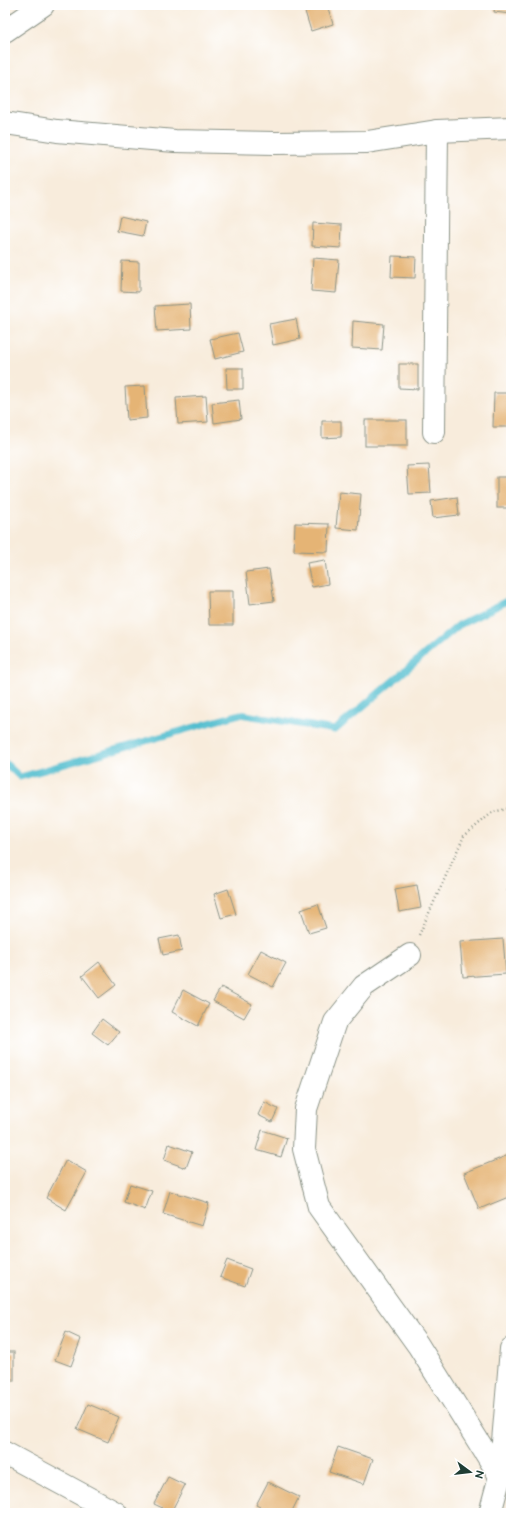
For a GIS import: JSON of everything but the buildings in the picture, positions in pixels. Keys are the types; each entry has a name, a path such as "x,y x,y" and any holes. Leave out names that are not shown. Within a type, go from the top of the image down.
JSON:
{"street":[{"path":"5,31 43,5"},
{"path":"5,123 57,131 175,141 260,142 367,142 437,131 511,128"},
{"path":"434,432 437,131"},
{"path":"410,955 364,986 335,1022 306,1109 304,1149 319,1207 418,1345 500,1476"},
{"path":"490,1513 500,1476 511,1349"},
{"path":"5,1453 116,1513"}],"path":[{"path":"410,955 464,836 493,812 511,808"}],"waterway":[{"path":"5,763 20,777 240,714 335,730 459,625 511,600"}]}
